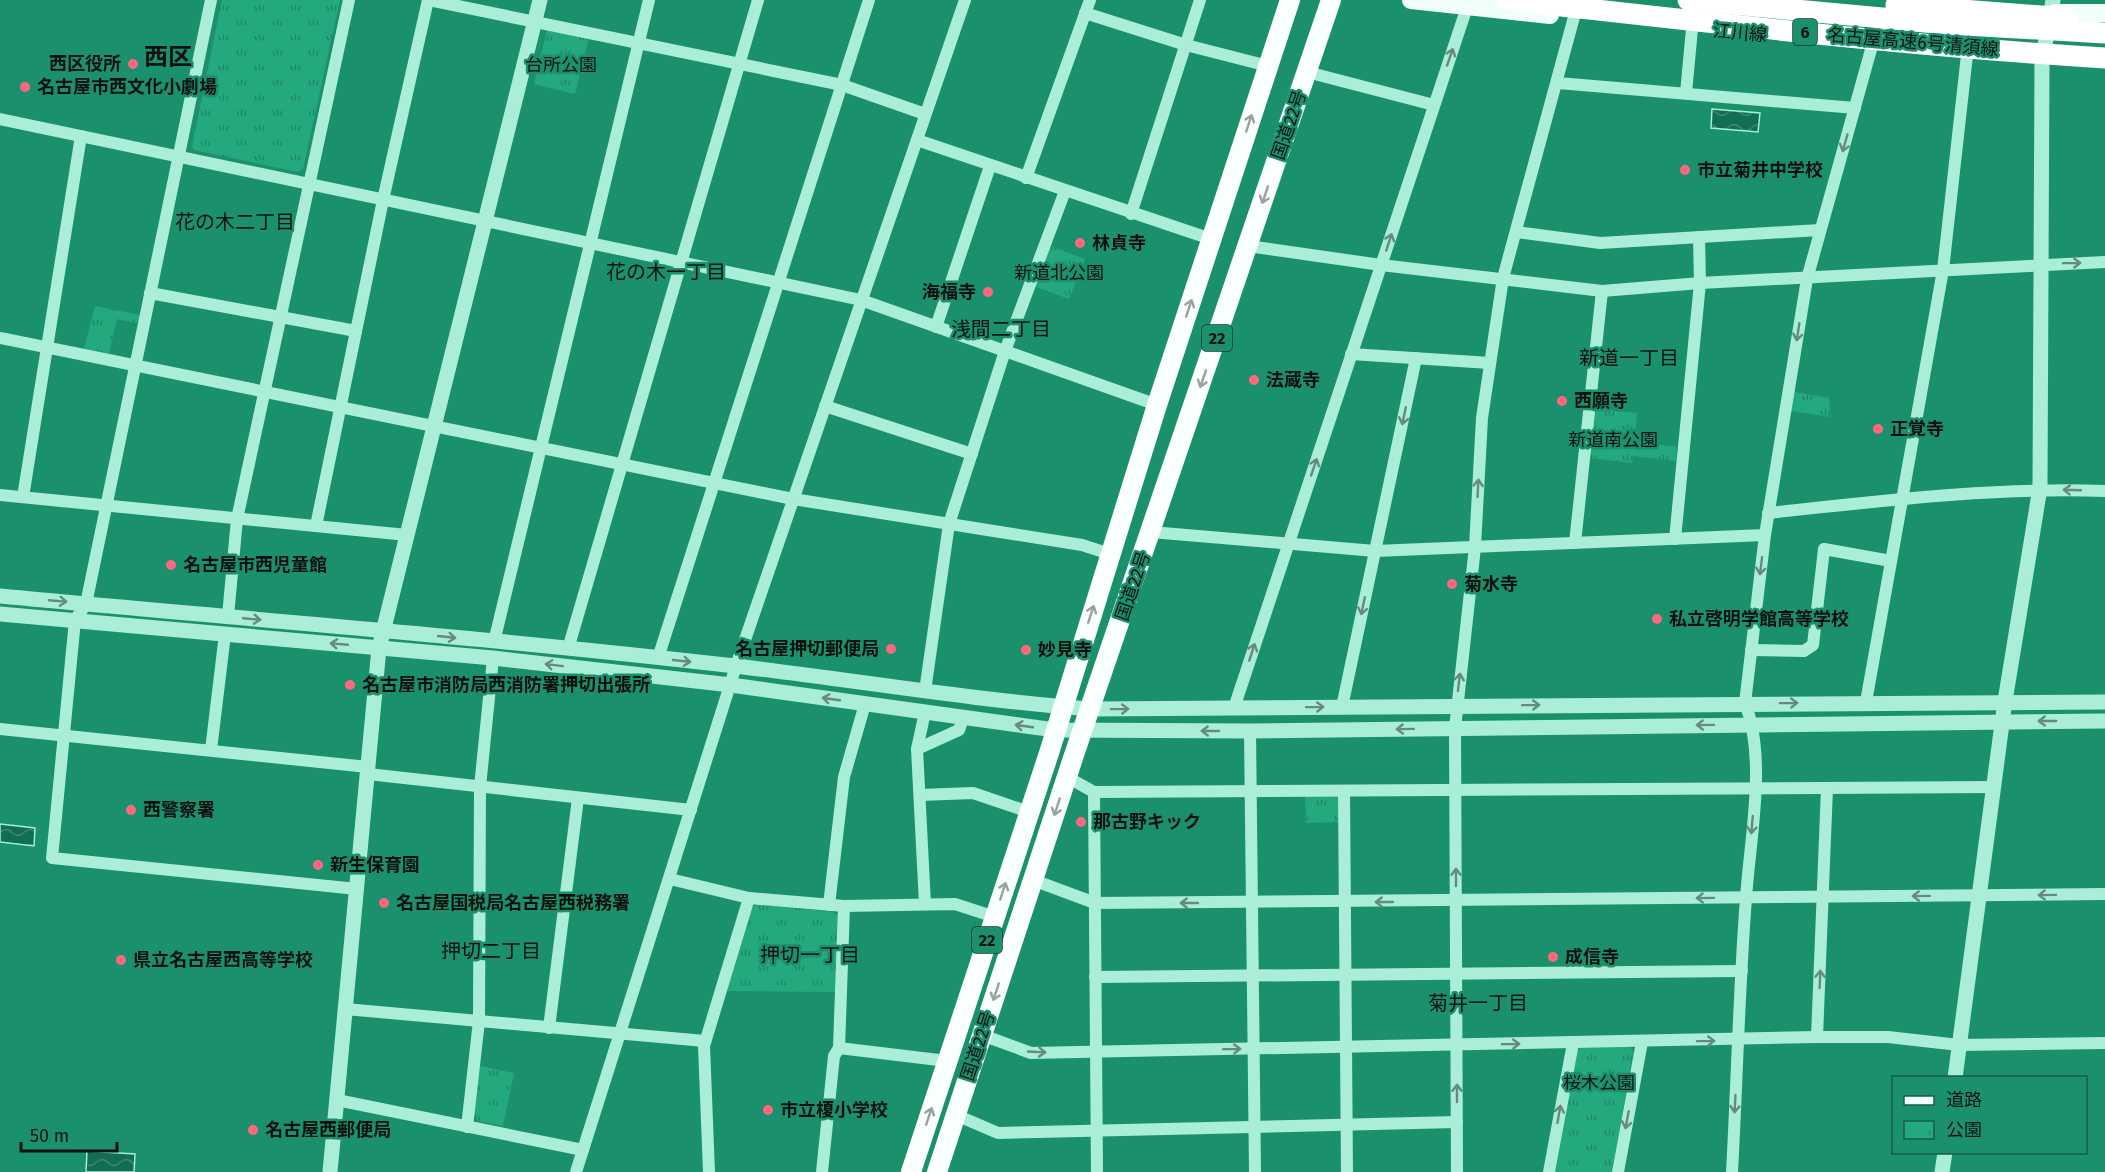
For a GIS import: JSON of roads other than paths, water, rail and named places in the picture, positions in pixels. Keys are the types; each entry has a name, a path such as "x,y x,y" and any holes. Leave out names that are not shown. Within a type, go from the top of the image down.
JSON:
{"highway":[{"name":"国道22号","path":"911,1172 1029,812 1157,405 1290,0"},
{"name":"国道22号","path":"937,1172 1067,777 1331,0"},
{"name":"名古屋高速6号清須線","path":"1507,0 1733,25 2105,58"},
{"path":"1558,0 1946,35 2105,43"},
{"path":"1688,0 1947,24 2105,33"},
{"name":"名古屋高速6号清須線","path":"1842,0 2105,20"}],"main road":[{"name":"江川線","path":"1411,0 2042,62 2105,63"},
{"path":"1888,0 2052,7 2105,13"}],"street":[{"path":"211,0 86,604 75,621 51,858 357,889"},
{"path":"228,616 237,519 350,0"},
{"path":"316,526 382,200 428,0 842,85 925,114"},
{"path":"330,1172 379,648 540,0"},
{"path":"494,642 649,0"},
{"path":"568,649 758,0"},
{"path":"658,658 869,0"},
{"path":"576,1172 736,666 965,0"},
{"path":"1026,178 1090,0"},
{"path":"1131,214 1200,0"},
{"path":"1457,1172 1455,728 1475,547 1482,418 1503,278 1558,83 1574,17 1584,0"},
{"path":"1732,1172 1746,898 1755,789 1753,725 1745,703 1768,513 1807,279 1872,46 1893,0"},
{"path":"1234,708 1467,7"},
{"path":"1954,1076 2005,701 2040,488 2039,264 2042,62 2052,7"},
{"path":"1085,13 1186,45 1268,66"},
{"path":"1686,93 1692,29"},
{"path":"1866,702 1943,270 1967,55"},
{"path":"1307,72 1434,105"},
{"path":"1558,83 1855,108"},
{"path":"0,119 861,300 1157,405"},
{"path":"23,497 81,136"},
{"path":"916,140 1211,240"},
{"path":"936,327 990,166"},
{"path":"925,691 949,524 1005,351 1065,191"},
{"path":"1516,232 1600,243 1820,230"},
{"path":"1675,539 1700,283 1699,237"},
{"path":"1248,246 1381,265 1602,291 1700,283 2105,262"},
{"path":"1575,543 1602,291"},
{"path":"150,293 356,331"},
{"path":"0,338 714,484 1082,546 1110,554"},
{"path":"1352,354 1490,363"},
{"path":"1342,707 1416,358"},
{"path":"825,406 972,454"},
{"path":"1768,513 2040,488 2105,491"},
{"path":"0,495 407,536"},
{"path":"1151,532 1375,551 1765,535"},
{"path":"1751,650 1804,651 1813,645 1824,549 1891,561"},
{"path":"0,596 384,630 736,666 925,691 1091,709 2105,702"},
{"path":"0,614 494,658 731,685 963,718 1083,732 2105,720"},
{"path":"212,750 225,634"},
{"path":"467,1126 479,1021 480,787 494,658"},
{"path":"829,905 844,777 865,704"},
{"path":"925,712 917,749 925,904"},
{"path":"917,749 959,730 963,718"},
{"path":"0,729 212,750 480,787 691,810"},
{"path":"1250,731 1255,1172"},
{"path":"1067,777 1094,792 1994,787"},
{"path":"1817,1038 1827,788"},
{"path":"1094,792 1097,1172"},
{"path":"1344,792 1347,1172"},
{"path":"920,795 973,793 1029,812"},
{"path":"549,1028 578,798"},
{"path":"670,879 749,898 844,906 955,904 995,917"},
{"path":"1033,880 1095,903 1456,902 2105,894"},
{"path":"709,1172 705,1041 749,898"},
{"path":"822,1172 834,1056 839,1048 844,906"},
{"path":"1095,977 1742,971"},
{"path":"345,1009 705,1041"},
{"path":"982,1035 1031,1053 1888,1037 1959,1045 2105,1043"},
{"path":"1618,1172 1642,1042"},
{"path":"1549,1172 1573,1043"},
{"path":"839,1048 947,1060"},
{"path":"337,1100 583,1150"},
{"path":"956,1115 998,1133 1457,1122"},
{"path":"1942,1172 1945,1154"}],"water":[{"path":"1712,109 1760,113 1758,132 1711,128"},
{"path":"0,824 35,828 34,846 0,842"},
{"path":"87,1151 135,1154 134,1172 86,1172"}],"place":[{"name":"西区役所","path":"133,64"},
{"name":"名古屋市西文化小劇場","path":"25,87"},
{"name":"市立菊井中学校","path":"1685,170"},
{"name":"林貞寺","path":"1080,243"},
{"name":"海福寺","path":"988,292"},
{"name":"法蔵寺","path":"1254,380"},
{"name":"西願寺","path":"1562,401"},
{"name":"正覚寺","path":"1878,429"},
{"name":"名古屋市西児童館","path":"171,565"},
{"name":"菊水寺","path":"1452,584"},
{"name":"私立啓明学館高等学校","path":"1657,619"},
{"name":"名古屋押切郵便局","path":"891,649"},
{"name":"妙見寺","path":"1026,650"},
{"name":"名古屋市消防局西消防署押切出張所","path":"350,685"},
{"name":"西警察署","path":"131,810"},
{"name":"那古野キック","path":"1081,822"},
{"name":"新生保育園","path":"318,865"},
{"name":"名古屋国税局名古屋西税務署","path":"384,903"},
{"name":"成信寺","path":"1553,957"},
{"name":"県立名古屋西高等学校","path":"121,960"},
{"name":"市立榎小学校","path":"768,1110"},
{"name":"名古屋西郵便局","path":"253,1130"}],"district":[{"name":"西区","path":"168,57"},
{"name":"花の木二丁目","path":"235,222"},
{"name":"花の木一丁目","path":"666,272"},
{"name":"浅間二丁目","path":"1001,329"},
{"name":"新道一丁目","path":"1629,358"},
{"name":"押切二丁目","path":"491,951"},
{"name":"押切一丁目","path":"810,955"},
{"name":"菊井一丁目","path":"1478,1003"}],"park label":[{"name":"台所公園","path":"561,65"},
{"name":"新道北公園","path":"1059,273"},
{"name":"新道南公園","path":"1613,440"},
{"name":"桜木公園","path":"1599,1083"}]}
